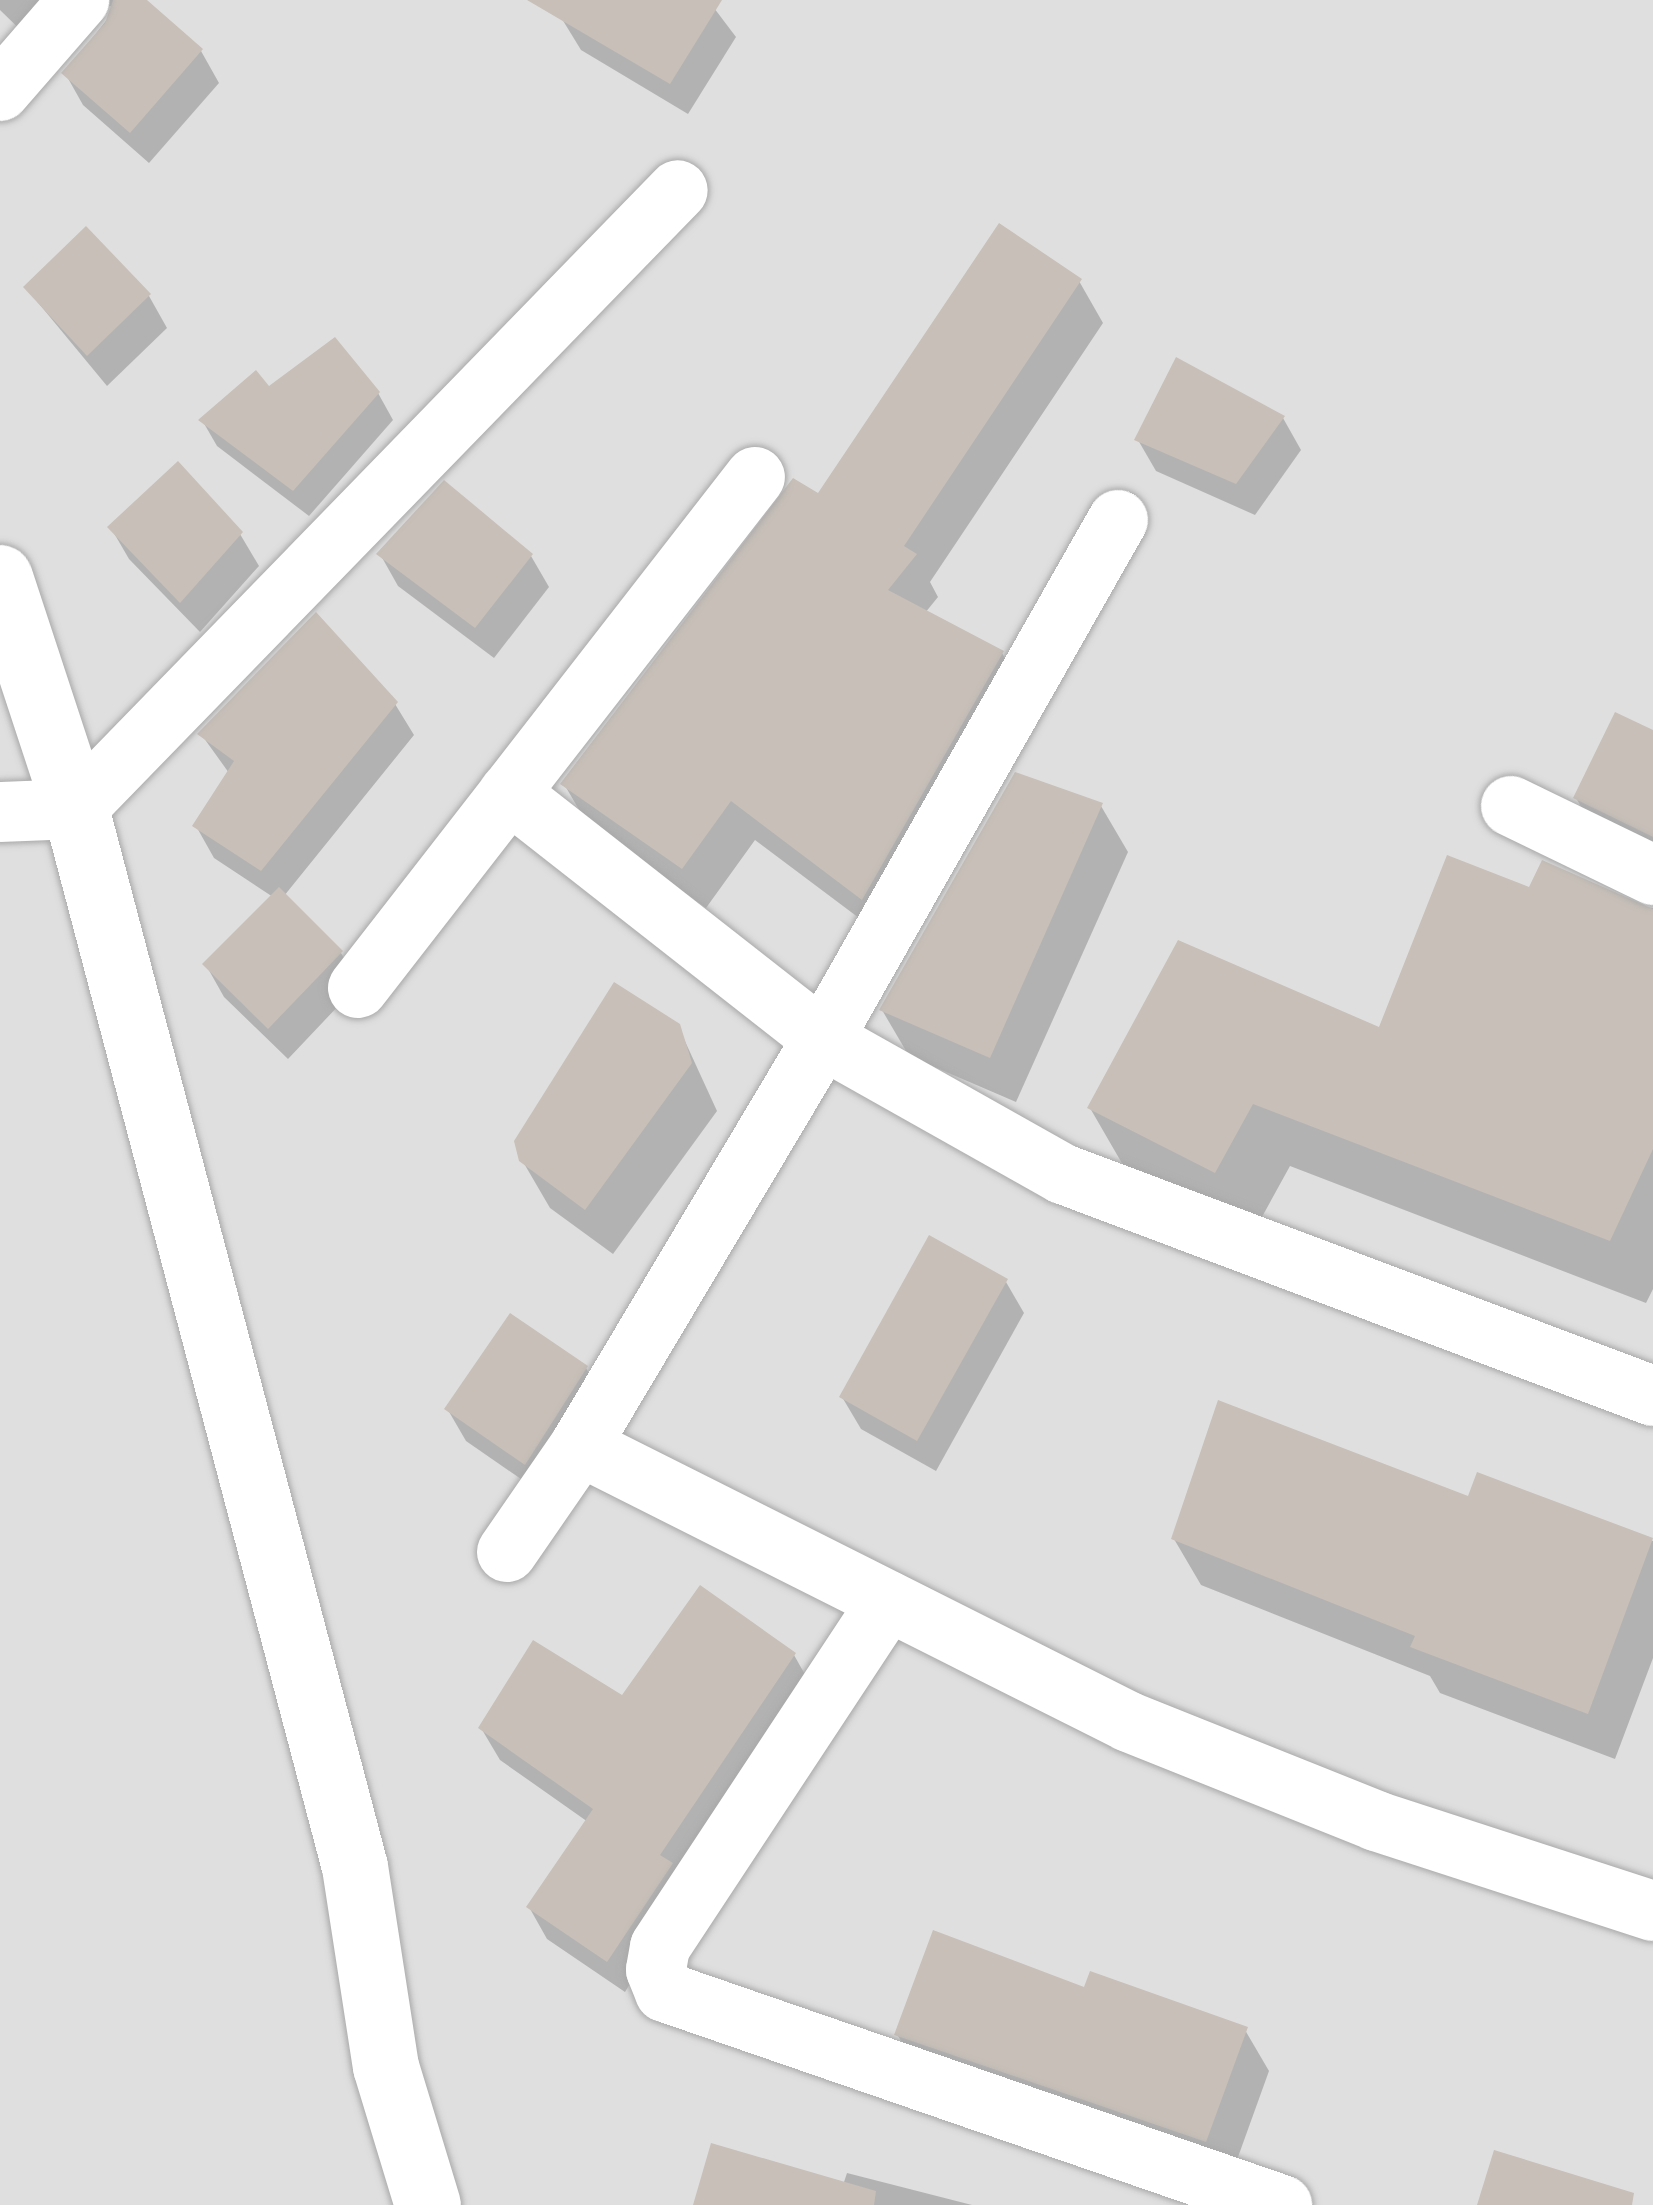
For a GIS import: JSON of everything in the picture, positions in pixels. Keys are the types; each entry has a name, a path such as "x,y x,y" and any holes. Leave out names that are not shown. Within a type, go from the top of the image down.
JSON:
{"street":[{"path":"0,91 79,0"},
{"path":"0,812 76,809 678,190"},
{"path":"358,988 755,477"},
{"path":"507,1552 580,1446 824,1039 1118,520"},
{"path":"0,578 76,809 355,1867 386,2067 428,2205"},
{"path":"509,793 824,1039 1063,1174 1653,1396"},
{"path":"1511,806 1653,875"},
{"path":"580,1446 1129,1722 1376,1821 1653,1911"},
{"path":"887,1601 660,1947 656,1970 665,1992 1282,2205"}],"shaded area":[{"path":"0,0 1653,0 1653,2205 0,2205"}],"building":[{"path":"113,0 147,0 203,49 130,133 61,73 105,23"},
{"path":"527,0 722,0 670,84"},
{"path":"999,223 1082,279 904,546 917,554 888,590 1004,651 862,900 731,801 682,869 560,784 793,478 818,493"},
{"path":"86,226 151,294 87,356 23,287"},
{"path":"335,337 380,392 293,491 198,420 256,370 269,386"},
{"path":"1176,357 1285,416 1236,484 1134,440"},
{"path":"178,461 243,532 180,603 107,527"},
{"path":"444,480 533,554 475,628 376,554"},
{"path":"316,612 398,702 261,871 192,826 234,761 197,734"},
{"path":"1615,712 1653,730 1653,837 1573,798"},
{"path":"1015,772 1103,803 990,1058 879,1010"},
{"path":"1447,855 1529,887 1542,860 1653,909 1653,1149 1610,1241 1253,1104 1215,1173 1087,1108 1178,940 1379,1027"},
{"path":"279,887 343,951 268,1029 202,964"},
{"path":"614,982 680,1024 692,1063 585,1210 519,1161 514,1141"},
{"path":"929,1235 1008,1279 917,1441 839,1397"},
{"path":"510,1313 588,1366 525,1465 444,1409"},
{"path":"1218,1400 1468,1496 1477,1472 1653,1538 1588,1714 1410,1647 1415,1636 1171,1539"},
{"path":"700,1585 796,1653 660,1855 673,1863 607,1962 526,1907 593,1809 478,1728 533,1640 622,1695"},
{"path":"933,1930 1084,1987 1090,1971 1248,2027 1206,2142 894,2035"},
{"path":"711,2143 876,2191 874,2205 693,2205"},
{"path":"1494,2150 1634,2193 1632,2205 1477,2205"}]}
